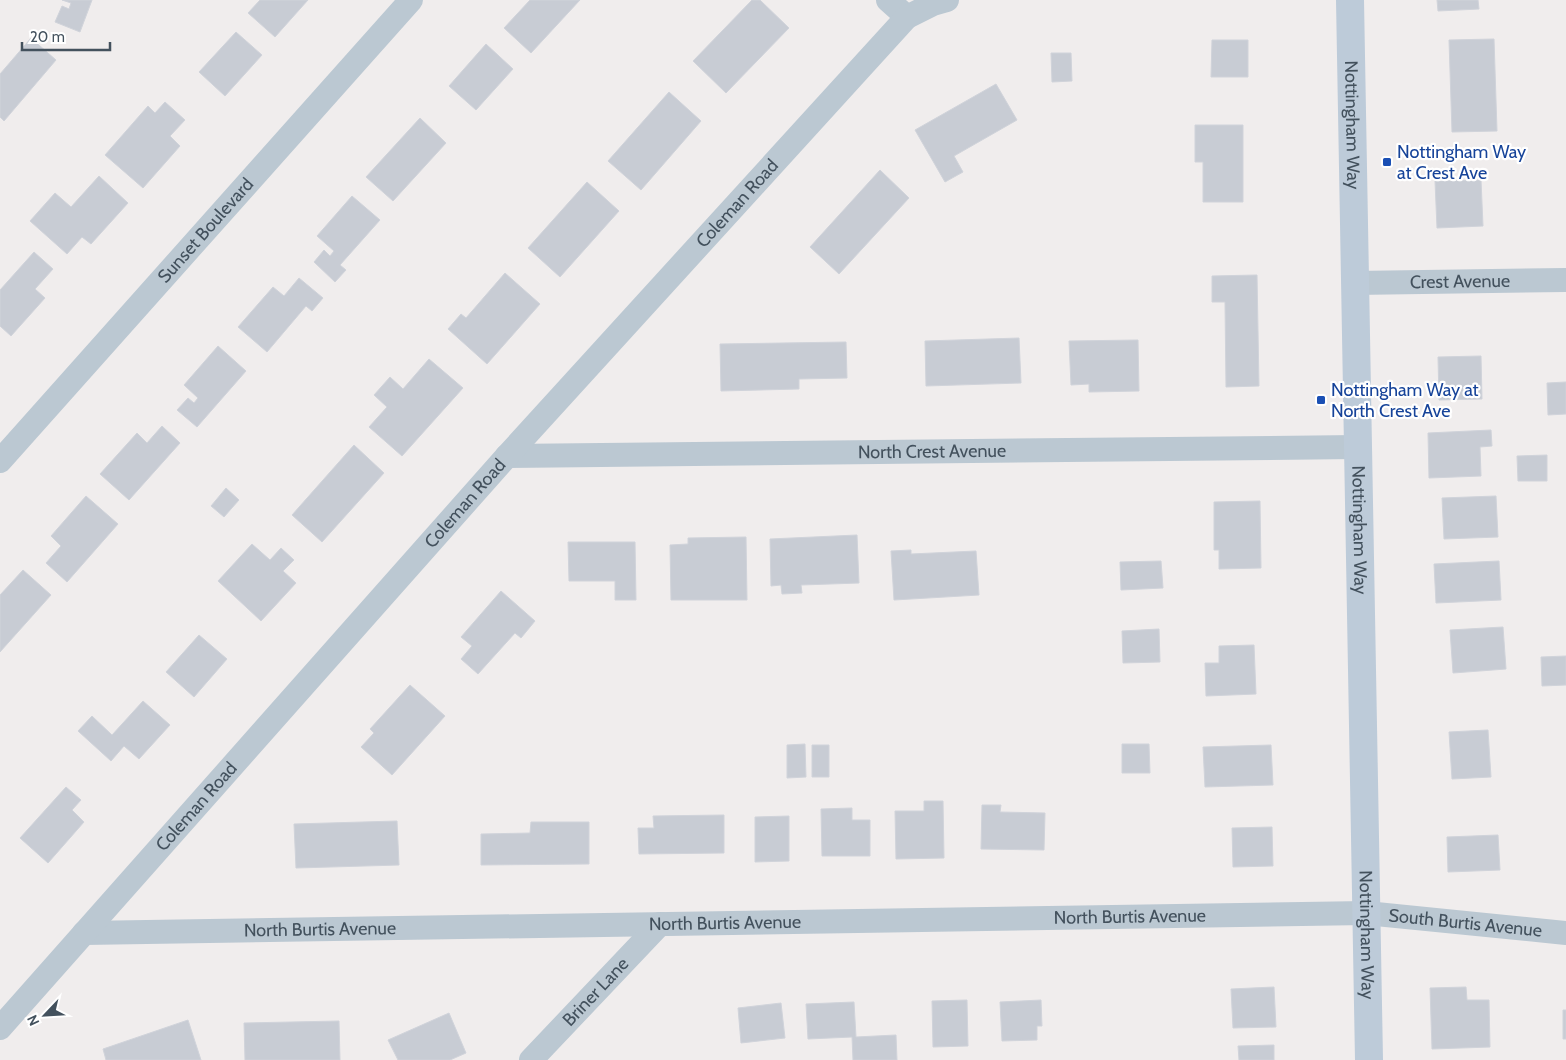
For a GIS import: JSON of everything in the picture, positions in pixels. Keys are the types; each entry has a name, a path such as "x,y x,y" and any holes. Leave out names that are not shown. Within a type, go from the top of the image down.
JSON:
{"street":[{"name":"Sunset Boulevard","path":"0,461 411,0"},
{"path":"888,0 907,17"},
{"name":"Coleman Road","path":"0,1028 507,456 907,17 933,4 947,0"},
{"name":"Nottingham Way","path":"1350,0 1369,1060"},
{"name":"Crest Avenue","path":"1354,283 1566,280"},
{"name":"North Crest Avenue","path":"507,456 1357,447"},
{"name":"North Burtis Avenue","path":"84,933 1366,913"},
{"name":"South Burtis Avenue","path":"1366,913 1566,933"},
{"name":"Briner Lane","path":"531,1060 660,924"}],"building":[{"path":"62,0 92,0 80,32 55,22 62,6 69,9 71,3"},
{"path":"260,0 308,0 275,37 248,13"},
{"path":"530,0 580,0 531,53 504,28"},
{"path":"752,0 760,0 789,28 726,93 693,61"},
{"path":"1437,0 1478,0 1479,9 1438,11"},
{"path":"236,32 262,55 225,96 199,72"},
{"path":"31,38 56,60 4,121 0,117 0,74"},
{"path":"1494,39 1497,131 1452,132 1449,40"},
{"path":"1212,40 1248,40 1248,77 1211,77"},
{"path":"486,44 513,69 476,110 449,86"},
{"path":"1051,53 1071,53 1072,81 1052,82"},
{"path":"996,84 1017,120 954,156 963,172 945,182 915,130"},
{"path":"669,92 701,121 641,190 608,161"},
{"path":"165,102 185,120 170,136 180,146 143,188 105,155 148,106 155,113"},
{"path":"420,118 446,143 393,201 366,177"},
{"path":"1195,125 1243,125 1243,202 1203,202 1203,162 1195,162"},
{"path":"880,170 909,198 839,274 810,247"},
{"path":"99,176 128,203 91,244 82,237 67,254 30,221 55,193 71,207"},
{"path":"1481,180 1483,226 1437,228 1435,181"},
{"path":"587,182 619,211 560,277 528,248"},
{"path":"352,196 380,220 340,265 346,270 335,282 314,262 324,250 330,256 334,251 317,236"},
{"path":"34,252 53,269 35,289 45,298 11,336 0,326 0,290"},
{"path":"505,273 540,304 487,364 448,329 461,314 466,318"},
{"path":"1257,275 1259,386 1226,387 1225,302 1212,302 1212,276"},
{"path":"299,278 323,298 312,311 306,306 267,352 238,327 273,287 284,296"},
{"path":"1019,338 1021,383 926,386 925,341"},
{"path":"1138,340 1139,391 1089,392 1089,384 1071,385 1069,341"},
{"path":"846,342 847,378 799,379 799,389 721,391 720,344"},
{"path":"218,346 246,371 197,427 177,410 188,398 194,403 198,398 184,385"},
{"path":"1481,356 1482,399 1439,400 1438,357"},
{"path":"429,359 463,388 402,456 369,427 387,407 374,395 390,377 403,389"},
{"path":"1566,382 1566,414 1548,415 1547,383"},
{"path":"162,426 180,443 129,500 100,474 137,433 147,443"},
{"path":"1491,430 1492,446 1480,447 1481,476 1429,478 1428,433"},
{"path":"354,445 384,473 322,542 292,515"},
{"path":"1547,455 1547,481 1518,481 1517,456"},
{"path":"226,488 239,500 224,517 211,506"},
{"path":"86,496 118,524 67,582 46,563 61,546 51,536"},
{"path":"1496,496 1498,537 1444,539 1442,498"},
{"path":"1260,501 1261,568 1219,569 1219,550 1214,550 1214,502"},
{"path":"857,535 859,583 801,585 802,593 782,594 781,585 771,586 770,539"},
{"path":"746,537 747,600 671,600 670,545 688,544 688,538"},
{"path":"568,542 635,542 636,600 615,600 615,581 569,581"},
{"path":"252,544 270,560 281,548 294,560 283,571 296,583 261,621 218,581"},
{"path":"911,550 911,554 976,551 979,595 894,600 891,551"},
{"path":"1161,561 1163,588 1121,590 1120,562"},
{"path":"1499,561 1501,600 1436,603 1434,564"},
{"path":"23,570 51,595 0,652 0,595"},
{"path":"501,591 535,621 521,638 515,633 478,674 461,659 472,646 461,637"},
{"path":"1503,627 1506,669 1453,673 1450,630"},
{"path":"1159,629 1160,662 1123,663 1122,631"},
{"path":"199,635 227,659 194,697 166,672"},
{"path":"1254,645 1256,694 1206,696 1205,663 1219,663 1219,646"},
{"path":"1566,656 1566,685 1542,686 1541,657"},
{"path":"410,685 445,716 392,775 361,747 374,733 370,729"},
{"path":"143,701 170,725 139,759 124,746 111,761 78,731 92,716 112,735"},
{"path":"1488,730 1491,777 1452,779 1449,732"},
{"path":"805,744 806,777 787,778 787,745"},
{"path":"1122,744 1149,744 1150,773 1122,773"},
{"path":"812,745 829,745 829,777 812,777"},
{"path":"1271,745 1273,785 1205,787 1203,747"},
{"path":"66,787 81,800 72,810 84,822 48,863 20,838"},
{"path":"924,801 943,801 944,858 896,859 895,811 924,811"},
{"path":"982,805 1001,805 1000,812 1045,813 1044,850 981,849"},
{"path":"852,808 852,820 870,820 870,856 822,856 821,809"},
{"path":"724,815 724,853 639,854 638,828 654,828 653,816"},
{"path":"789,816 789,861 755,862 755,817"},
{"path":"397,821 399,865 296,868 294,824"},
{"path":"531,822 589,822 589,864 481,865 481,834 530,833"},
{"path":"1272,827 1273,866 1233,867 1232,828"},
{"path":"1498,835 1500,870 1448,872 1447,837"},
{"path":"1274,987 1276,1027 1233,1028 1231,989"},
{"path":"1466,987 1467,1000 1489,1000 1490,1047 1432,1049 1430,988"},
{"path":"967,1000 968,1046 933,1047 932,1001"},
{"path":"1041,1000 1042,1026 1037,1026 1037,1040 1002,1041 1000,1002"},
{"path":"854,1002 856,1037 896,1035 897,1060 853,1060 852,1037 808,1039 806,1004"},
{"path":"781,1003 785,1038 741,1043 738,1008"},
{"path":"1563,1010 1566,1010 1566,1039 1563,1039"},
{"path":"449,1013 466,1053 450,1060 398,1060 388,1040"},
{"path":"188,1020 201,1060 106,1060 103,1049"},
{"path":"339,1021 340,1060 245,1060 244,1023"},
{"path":"1274,1045 1274,1060 1239,1060 1238,1046"}],"place":[{"name":"Nottingham Way at Crest Ave","path":"1387,162"},
{"name":"Nottingham Way at North Crest Ave","path":"1321,400"}]}
